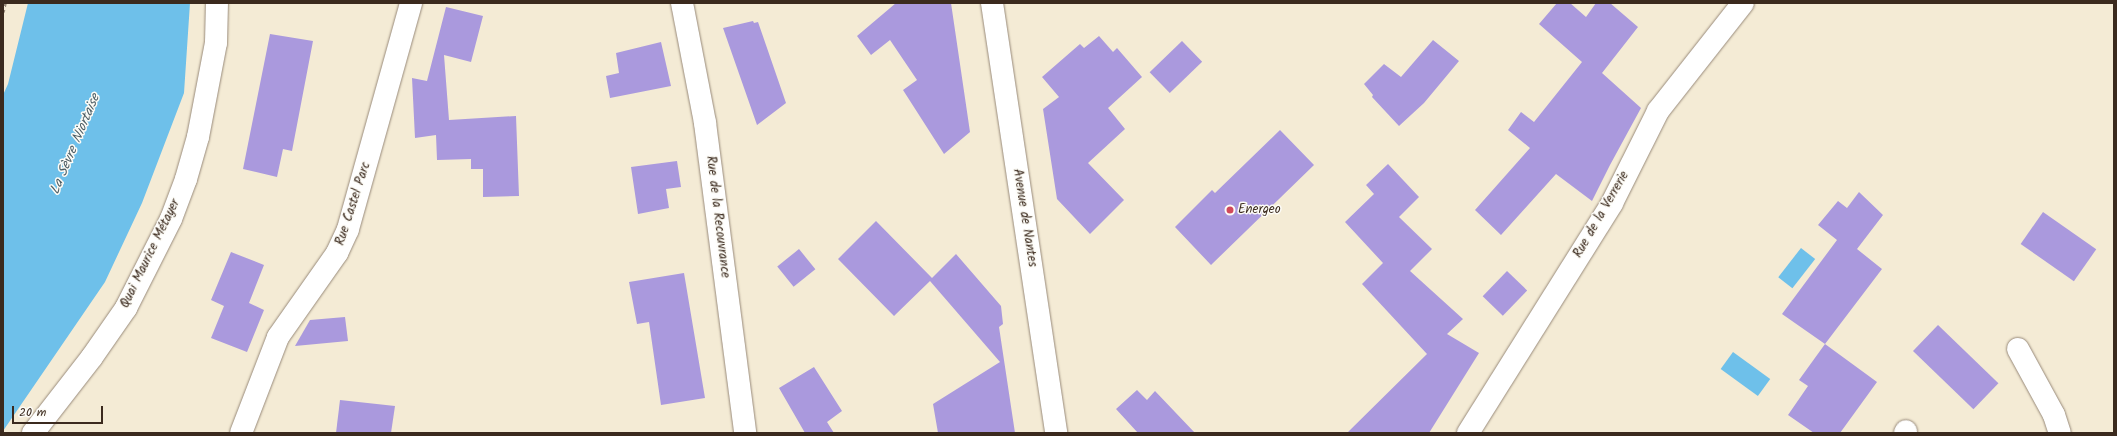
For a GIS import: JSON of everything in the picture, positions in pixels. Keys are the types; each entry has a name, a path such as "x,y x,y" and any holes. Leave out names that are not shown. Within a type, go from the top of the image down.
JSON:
{"street":[{"name":"Quai Maurice Métayer","path":"33,433 92,357 126,308 171,219 186,179 200,130 216,43 217,3"},
{"name":"Rue Castel Parc","path":"241,433 278,337 334,260 348,229 411,3"},
{"name":"Rue de la Recouvrance","path":"682,3 705,123 745,433"},
{"name":"Avenue de Nantes","path":"992,3 1056,433"},
{"name":"Rue de la Verrerie","path":"1468,433 1612,203 1658,111 1743,3"},
{"path":"2018,349 2054,415 2060,433"}],"path":[{"path":"3,12 5,3"}],"water":[{"name":"La Sèvre Niortaise","path":"28,3 190,3 184,93 142,203 105,282 3,431 3,95 8,84"},
{"path":"1801,248 1815,259 1792,288 1778,277"},
{"path":"1733,352 1770,379 1758,396 1721,369"}],"building":[{"path":"896,3 951,3 970,132 944,154 903,90 917,80 890,40 871,55 857,36"},
{"path":"1557,3 1570,3 1586,17 1596,3 1610,3 1638,27 1602,73 1641,108 1592,201 1556,174 1501,235 1475,210 1530,148 1508,130 1521,112 1534,122 1582,62 1539,24"},
{"path":"446,7 483,16 471,62 444,55 449,120 516,116 519,196 483,197 483,169 471,169 471,159 437,160 436,135 415,138 412,78 427,81"},
{"path":"753,21 754,23 758,22 786,103 757,125 723,28"},
{"path":"270,34 313,41 292,151 283,149 277,177 243,169"},
{"path":"1099,36 1113,52 1117,48 1142,77 1108,108 1125,129 1088,163 1124,200 1090,234 1057,199 1043,109 1059,97 1042,77 1080,44 1084,48"},
{"path":"1433,40 1459,61 1424,103 1399,126 1372,97 1373,95 1364,84 1384,64 1401,77"},
{"path":"1182,41 1202,62 1170,93 1150,72"},
{"path":"661,42 671,86 610,98 606,76 619,73 616,53"},
{"name":"Energeo","path":"1280,130 1314,165 1211,265 1175,227 1212,190 1215,193"},
{"path":"677,161 681,187 666,189 669,208 638,214 631,167"},
{"path":"1388,164 1419,197 1399,217 1432,249 1410,271 1463,319 1447,334 1479,353 1429,433 1347,433 1427,354 1362,284 1383,263 1345,222 1374,194 1366,185"},
{"path":"1859,192 1883,215 1857,249 1882,269 1825,344 1782,314 1837,240 1818,225 1838,201 1847,208"},
{"path":"2043,212 2096,249 2074,281 2021,244"},
{"path":"876,221 932,278 956,254 1001,306 1003,324 999,327 1015,433 938,433 933,404 1000,362 930,281 894,316 838,259"},
{"path":"799,249 815,269 794,287 777,267"},
{"path":"231,252 264,265 249,303 264,310 247,352 211,338 224,306 211,300"},
{"path":"1507,271 1527,290 1503,316 1483,296"},
{"path":"684,273 705,398 661,405 649,322 637,324 629,282"},
{"path":"345,317 348,341 295,346 310,320"},
{"path":"1938,325 1998,383 1973,409 1913,351"},
{"path":"1825,344 1877,382 1840,433 1814,433 1788,415 1808,386 1799,380"},
{"path":"814,367 842,411 827,422 834,433 805,433 779,388"},
{"path":"1137,390 1147,400 1155,391 1195,433 1138,433 1116,409"},
{"path":"340,400 395,406 391,433 336,433"}],"place":[{"name":"Energeo","path":"1230,210"}]}
